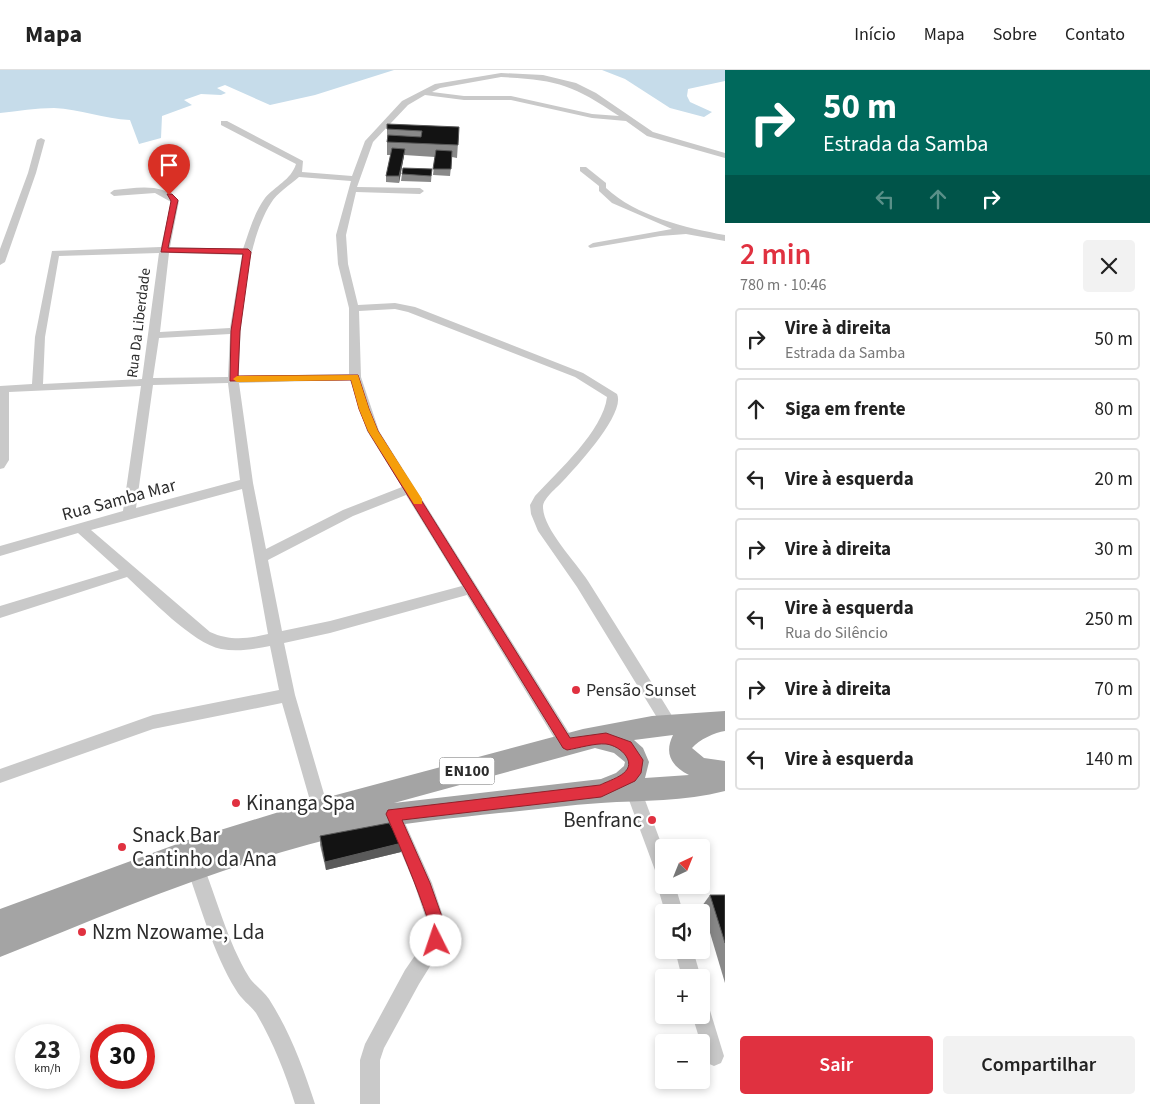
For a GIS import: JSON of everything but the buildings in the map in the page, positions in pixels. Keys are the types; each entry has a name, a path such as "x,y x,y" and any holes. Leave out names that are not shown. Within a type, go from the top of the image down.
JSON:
{"main road":[{"name":"EN100","path":"0,923 188,853 321,810 575,742 669,724 725,721"},
{"path":"725,721 687,734 681,739 679,747 687,762 696,768 706,771 725,772"},
{"path":"575,742 606,739 618,742 627,746 636,760 636,769 631,777 601,791"},
{"name":"EN100","path":"0,943 195,866 271,842 365,819 393,814 601,791 634,792 706,785 725,780"}],"street":[{"path":"575,742 472,588 373,431 364,409 355,377 354,308 343,264 341,235 354,184 369,141 406,103 424,93 448,84 513,83 543,77 573,85 593,95 650,134 725,156"},
{"path":"513,83 515,99"},
{"path":"424,93 464,98 515,99 592,116 627,119"},
{"path":"224,123 300,162 297,174 269,199 261,212 248,252 235,331 234,379 247,484 287,695 321,810"},
{"path":"0,262 2,252 32,173 41,140"},
{"path":"582,169 602,185 602,189 615,201 682,231"},
{"path":"297,174 354,184 420,191"},
{"name":"Rua Da Liberdade","path":"114,193 152,190 173,198 173,209 164,250 129,514"},
{"path":"593,246 682,231 725,238"},
{"path":"37,387 40,337 55,253 164,250 248,252"},
{"path":"354,308 395,306 410,309 578,375 606,390 613,396 612,408 581,455 539,499 536,505 537,514 545,531 582,583 669,724"},
{"path":"154,335 235,331"},
{"path":"0,465 3,460 1,389 234,379 355,377"},
{"name":"Rua Samba Mar","path":"0,551 129,514 247,484"},
{"path":"260,558 348,513 410,488"},
{"path":"81,528 128,572 205,636 221,643 246,645 277,636 330,627 472,588"},
{"path":"0,612 128,572"},
{"path":"0,776 153,722 287,695"},
{"path":"634,792 655,850"},
{"path":"370,1104 370,1060 375,1044 412,977 436,941 438,928 423,883 393,814"},
{"path":"195,866 229,957 244,985 261,1004 278,1034 294,1069 305,1104"},
{"path":"705,1024 714,1056"}],"water":[{"path":"0,70 394,70 315,95 270,105 225,85 217,88 226,93 221,95 201,94 184,100 192,105 162,116 161,138 139,144 130,120 54,108 0,113"},
{"path":"602,70 725,70 725,81 688,89 687,96 690,102 712,112 704,117 670,108 625,79"}],"slow traffic":[{"path":"237,379 355,377 364,409 373,431 418,501"}],"place":[{"name":"Pensão Sunset","path":"576,690"},
{"name":"Kinanga Spa","path":"236,803"},
{"name":"Benfranc","path":"652,820"},
{"name":"Snack Bar Cantinho da Ana","path":"122,847"},
{"name":"Nzm Nzowame, Lda","path":"82,932"}],"route":[{"path":"169,195 175,200 164,250 248,252 235,331 234,379 355,377 364,409 373,431 567,744 584,740 606,739 627,746 636,760 636,769 631,777 601,791 393,814 413,864 423,883 434,915 438,928 436,941"}]}
